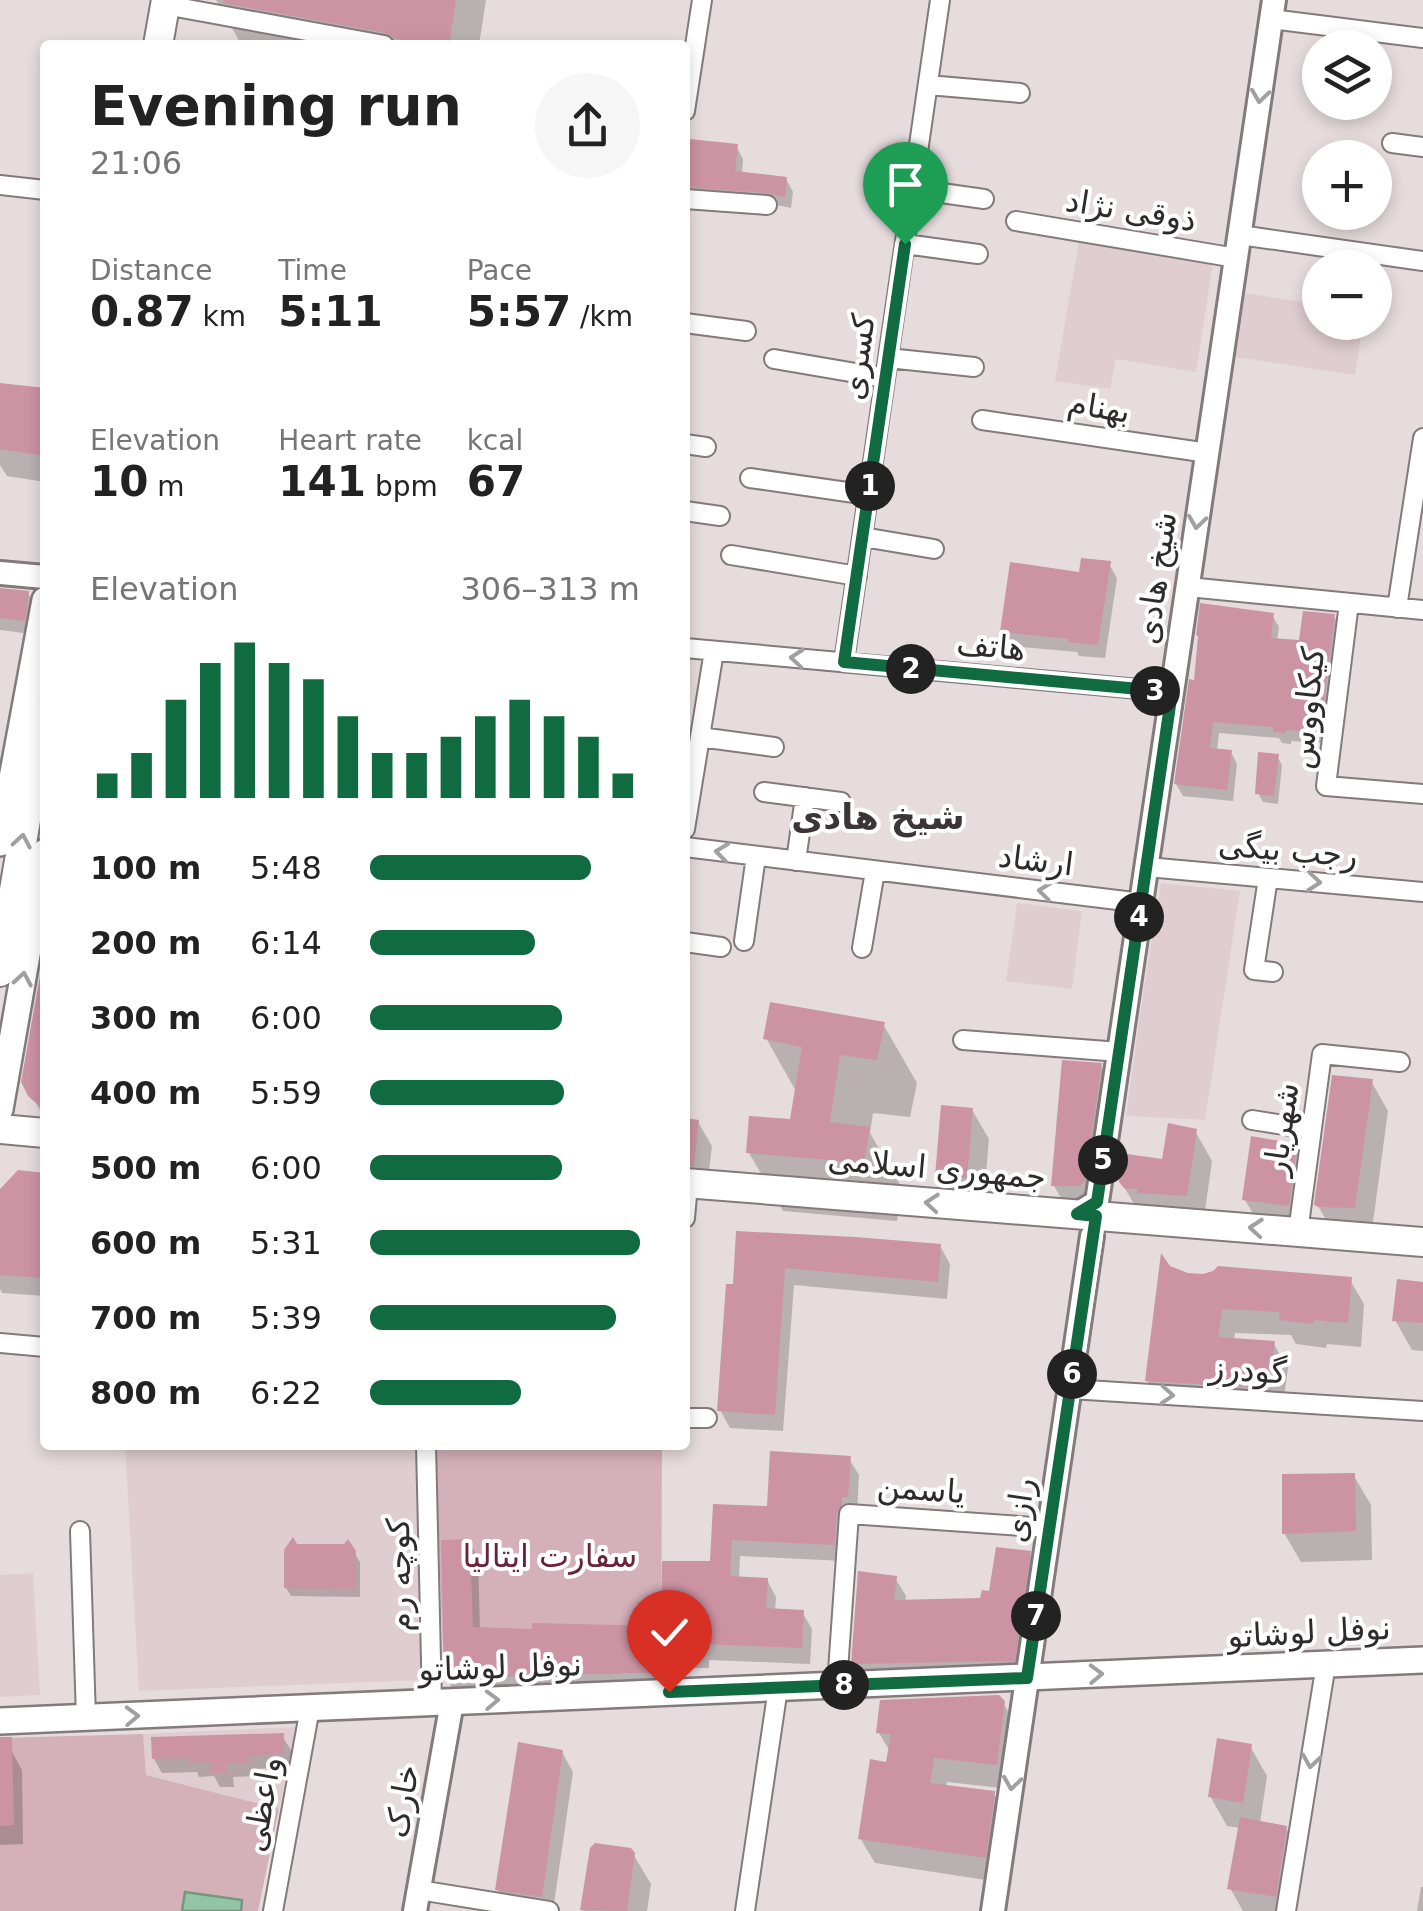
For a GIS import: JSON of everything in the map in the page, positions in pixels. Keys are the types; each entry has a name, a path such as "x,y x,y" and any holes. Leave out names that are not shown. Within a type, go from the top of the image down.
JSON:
{"main road":[{"path":"159,40 165,2"},
{"path":"0,843 40,627"},
{"path":"0,972 40,737"},
{"path":"0,1109 8,1018 40,874"},
{"path":"0,1129 40,1133"},
{"name":"جمهوری اسلامی","path":"690,1183 1088,1222 1423,1242"},
{"name":"نوفل لوشاتو","path":"0,1721 1423,1660"}],"street":[{"path":"690,78 702,0"},
{"name":"کسری","path":"844,662 940,0"},
{"path":"165,2 359,40"},
{"path":"1273,9 1423,38"},
{"name":"شیخ هادی","path":"1088,1222 1097,1202 1120,1052 1273,9"},
{"path":"928,85 1020,93"},
{"path":"1392,143 1423,147"},
{"path":"0,185 40,189"},
{"path":"912,189 984,199"},
{"path":"690,198 768,204"},
{"name":"ذوقی نژاد","path":"1016,221 1238,246 1423,261"},
{"path":"905,244 978,254"},
{"path":"690,324 746,331"},
{"path":"774,358 885,378"},
{"path":"888,358 974,368"},
{"name":"بهنام","path":"982,420 1208,454"},
{"path":"1397,608 1423,438"},
{"path":"690,445 706,448"},
{"path":"750,478 868,495"},
{"path":"690,512 720,516"},
{"path":"863,538 934,549"},
{"path":"732,555 857,576"},
{"path":"0,573 40,577"},
{"path":"1188,588 1423,610"},
{"name":"کیکاووس","path":"1349,603 1326,786 1423,794"},
{"name":"هاتف","path":"690,649 1172,692"},
{"path":"690,798 714,651"},
{"path":"700,737 774,748"},
{"path":"764,792 841,802"},
{"path":"796,861 804,798"},
{"name":"ارشاد","path":"690,848 1142,903"},
{"path":"744,941 756,856"},
{"name":"رجب بیگی","path":"1147,868 1423,892"},
{"path":"862,948 875,870"},
{"path":"1268,878 1254,970 1273,972"},
{"path":"690,943 720,947"},
{"path":"962,1040 1120,1052"},
{"name":"شهریار","path":"1298,1232 1322,1054 1400,1062"},
{"path":"1252,1120 1310,1130"},
{"name":"رازی","path":"993,1911 1070,1389 1088,1222"},
{"path":"0,1343 40,1347"},
{"name":"گودرز","path":"1070,1389 1423,1412"},
{"path":"690,1418 707,1418"},
{"name":"کوچه رم","path":"426,1450 442,1702"},
{"name":"یاسمن","path":"838,1686 849,1514 1049,1528"},
{"path":"80,1531 86,1718"},
{"path":"1286,1911 1326,1664"},
{"path":"745,1911 778,1688"},
{"name":"خارک","path":"417,1900 442,1702"},
{"name":"واعظی","path":"273,1911 310,1708"},
{"path":"417,1900 549,1911"}],"shaded area":[{"path":"1079,241 1213,263 1196,372 1116,359 1110,389 1055,381"},
{"path":"1245,293 1302,302 1302,340 1360,340 1355,375 1235,357"},
{"path":"1161,883 1240,891 1205,1120 1126,1116"},
{"path":"1017,903 1082,911 1072,989 1006,981"},
{"path":"125,1450 418,1450 424,1680 139,1691"},
{"path":"33,1573 40,1695 0,1697 0,1575"},
{"path":"297,1727 279,1809 146,1775 143,1734"},
{"path":"185,1892 242,1900 241,1911 182,1911"}],"green space":[{"name":"سفارت ایتالیا","path":"435,1450 662,1450 661,1672 444,1678"},
{"path":"143,1734 146,1775 279,1809 258,1911 0,1911 0,1738"}],"building":[{"path":"456,0 450,40 405,40 386,33 223,3"},
{"path":"690,139 738,144 735,171 787,177 785,197 690,187"},
{"path":"0,383 40,387 40,455 0,449"},
{"path":"1081,558 1111,561 1098,645 1000,632 1010,562 1079,572"},
{"path":"0,588 29,591 25,621 0,618"},
{"path":"1200,603 1274,613 1271,638 1299,640 1303,611 1335,614 1320,732 1273,732 1273,727 1213,722 1210,748 1232,750 1227,790 1174,784 1189,679 1194,680"},
{"path":"1258,752 1279,754 1274,796 1255,794"},
{"path":"40,976 40,1107 28,1096 21,1082"},
{"path":"770,1002 885,1022 877,1060 840,1055 830,1122 870,1127 864,1163 746,1153 749,1116 790,1119 802,1047 763,1039"},
{"path":"1062,1060 1102,1063 1085,1181 1080,1186 1051,1186"},
{"path":"1332,1075 1373,1079 1355,1208 1314,1205"},
{"path":"941,1105 973,1108 967,1178 935,1176"},
{"path":"690,1119 699,1120 694,1166 690,1166"},
{"path":"1168,1123 1197,1129 1187,1196 1125,1189 1119,1182 1120,1153 1162,1159"},
{"path":"1251,1136 1297,1144 1289,1206 1242,1200"},
{"path":"18,1170 40,1172 40,1278 0,1275 0,1189"},
{"path":"736,1231 941,1244 938,1282 785,1268 775,1415 717,1411 726,1284 733,1284"},
{"path":"1161,1253 1170,1266 1188,1273 1203,1274 1218,1266 1352,1277 1348,1323 1314,1320 1313,1324 1279,1320 1280,1312 1222,1309 1218,1337 1275,1341 1269,1388 1145,1381"},
{"path":"1397,1279 1423,1282 1423,1323 1392,1321"},
{"path":"770,1451 851,1456 848,1497 842,1497 837,1512 834,1545 732,1540 730,1576 768,1578 766,1608 804,1610 802,1648 701,1644 700,1652 661,1652 661,1672 444,1678 441,1540 470,1539 473,1627 532,1629 532,1623 661,1626 662,1561 710,1561 713,1504 767,1506"},
{"path":"1355,1473 1356,1531 1282,1534 1282,1474"},
{"path":"293,1537 297,1544 344,1544 348,1539 356,1551 356,1589 284,1588 284,1550"},
{"path":"996,1547 1031,1551 1015,1661 851,1664 858,1571 897,1576 894,1600 980,1598 982,1590 989,1591"},
{"path":"999,1695 1005,1701 997,1765 934,1758 930,1783 995,1791 986,1858 858,1839 870,1759 886,1762 891,1734 876,1733 880,1700"},
{"path":"284,1733 284,1753 247,1756 248,1763 226,1763 227,1773 209,1773 209,1762 188,1763 189,1758 152,1759 151,1737"},
{"path":"0,1737 12,1737 14,1825 0,1826"},
{"path":"1217,1738 1252,1744 1243,1803 1208,1797"},
{"path":"518,1742 563,1750 542,1897 495,1890"},
{"path":"1240,1817 1287,1826 1276,1897 1227,1889"},
{"path":"595,1843 631,1848 635,1853 627,1911 580,1910 590,1848"}],"district":[{"name":"شیخ هادی","path":"878,817"}],"route":[{"path":"669,1692 1027,1678 1096,1216 1077,1214 1097,1202 1172,692 844,662 905,244"}]}
